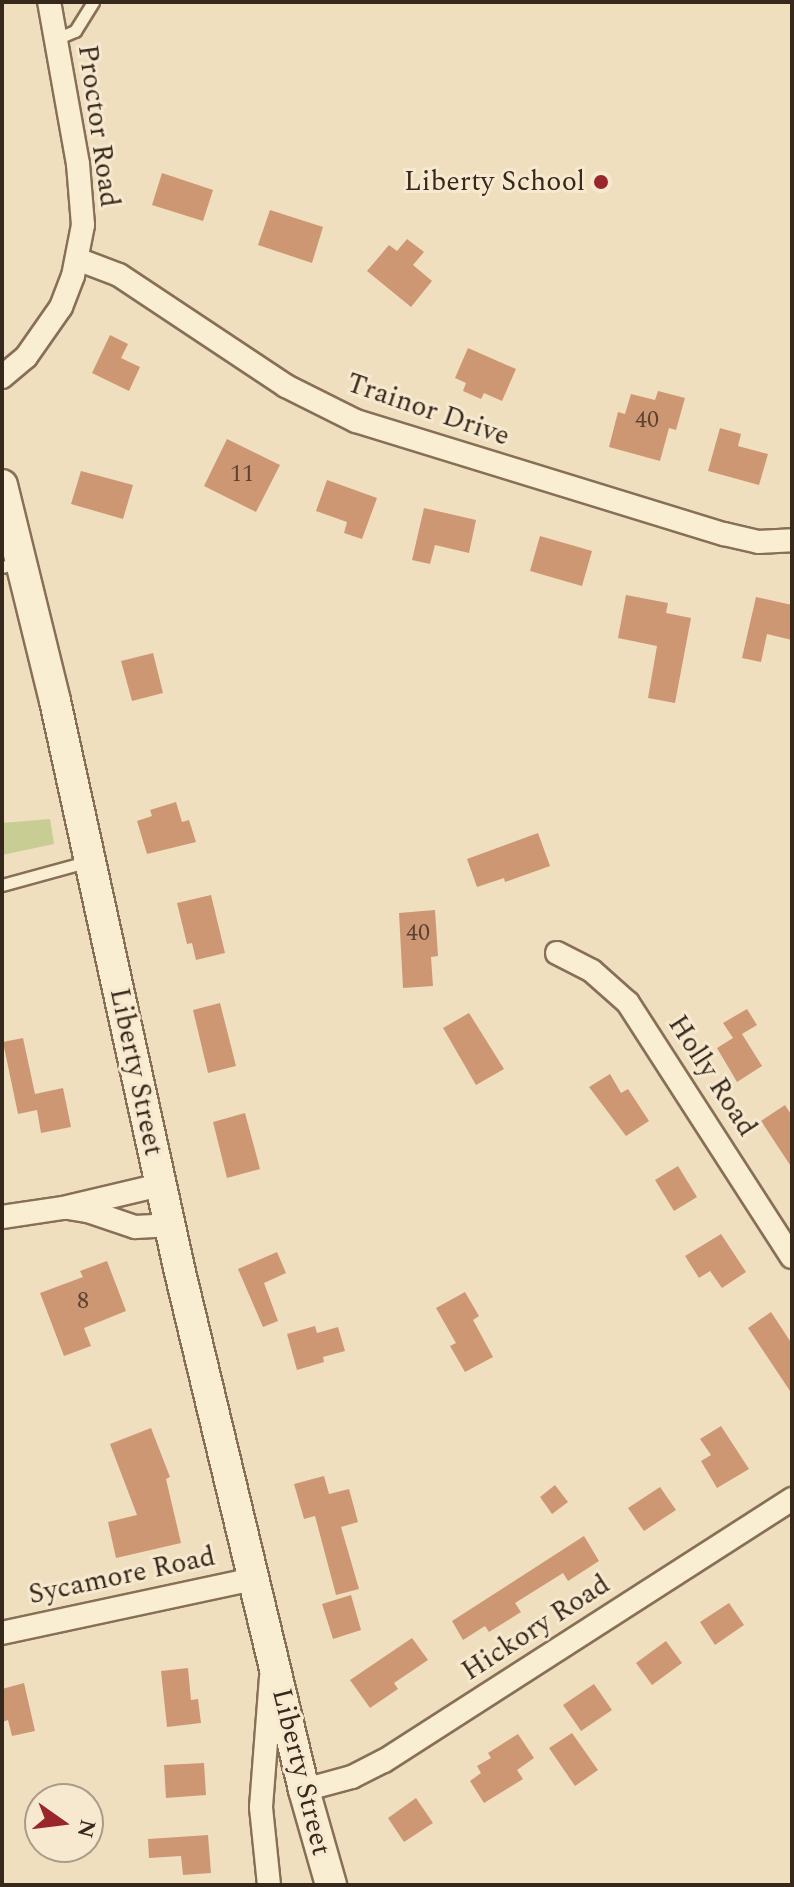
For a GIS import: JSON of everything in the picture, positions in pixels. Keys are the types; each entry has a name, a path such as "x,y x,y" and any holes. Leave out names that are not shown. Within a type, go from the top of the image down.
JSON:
{"main road":[{"name":"Liberty Street","path":"4,504 12,564 90,861 169,1225 304,1790 331,1885"}],"street":[{"name":"Proctor Road","path":"2,377 26,357 52,323 68,291 83,225 81,187 49,2"},
{"name":"Trainor Drive","path":"77,259 119,275 286,386 356,421 733,537 758,542 792,540"},
{"name":"Holly Road","path":"557,953 592,971 634,1010 792,1257"},
{"path":"2,1217 63,1208 160,1185"},
{"path":"63,1208 88,1211 135,1227 169,1225"},
{"name":"Hickory Road","path":"304,1790 352,1777 384,1761 792,1499"},
{"name":"Sycamore Road","path":"2,1633 254,1579"},
{"name":"Liberty Street","path":"269,1885 263,1855 261,1807 273,1659"}],"lane":[{"path":"56,39 75,31 93,2"},
{"path":"2,885 90,861"}],"green space":[{"path":"50,819 54,844 2,855 2,823"}],"building":[{"path":"162,173 213,190 203,221 152,205"},
{"path":"270,210 323,227 312,263 258,245"},
{"path":"407,239 424,252 413,265 432,281 411,307 367,271 389,245 397,251"},
{"path":"110,335 128,344 121,358 140,367 129,391 92,373"},
{"path":"468,348 516,369 502,401 484,393 481,399 463,391 466,383 455,378"},
{"path":"658,391 685,398 676,430 669,428 660,461 609,447 618,412 625,414 631,394 655,400"},
{"path":"720,428 741,434 738,446 768,454 759,485 708,471"},
{"path":"227,439 280,465 256,512 204,486"},
{"path":"81,471 133,485 123,519 71,504"},
{"path":"327,480 377,498 362,539 344,533 347,522 316,511"},
{"path":"424,508 476,520 469,553 435,545 430,564 412,560"},
{"path":"540,536 592,551 582,586 530,571"},
{"path":"626,595 668,603 666,613 691,618 675,703 648,698 657,646 618,638"},
{"path":"756,597 792,605 792,640 767,634 761,662 742,658"},
{"path":"153,653 163,693 132,701 121,661"},
{"path":"176,802 182,822 189,820 196,842 147,854 137,821 152,816 150,810"},
{"path":"538,833 550,866 505,882 504,878 477,887 467,859"},
{"path":"211,895 225,953 196,960 192,943 187,944 177,903"},
{"path":"435,910 438,956 431,957 433,986 403,988 399,913"},
{"path":"220,1003 236,1066 208,1073 193,1010"},
{"path":"747,1009 757,1025 742,1034 762,1066 737,1082 717,1048 733,1038 723,1023"},
{"path":"469,1013 504,1069 476,1085 443,1028"},
{"path":"23,1038 35,1094 63,1088 71,1127 41,1133 37,1110 18,1114 3,1042"},
{"path":"610,1074 621,1093 628,1089 649,1121 626,1136 589,1087"},
{"path":"785,1105 792,1116 792,1168 761,1121"},
{"path":"245,1113 260,1169 227,1178 213,1122"},
{"path":"678,1166 697,1197 674,1211 655,1180"},
{"path":"721,1234 746,1272 722,1288 710,1271 699,1278 685,1256"},
{"path":"277,1252 286,1273 264,1283 278,1321 263,1327 238,1269"},
{"path":"107,1261 126,1311 84,1328 91,1346 64,1356 40,1293 83,1277 80,1271"},
{"path":"465,1292 479,1316 473,1320 493,1357 465,1372 450,1346 456,1343 436,1308"},
{"path":"771,1312 792,1344 792,1394 748,1328"},
{"path":"315,1326 317,1333 338,1327 345,1351 323,1357 324,1362 297,1370 287,1334"},
{"path":"721,1426 749,1469 717,1488 701,1461 711,1455 700,1439"},
{"path":"151,1428 170,1477 166,1479 181,1543 116,1558 108,1522 137,1515 110,1444"},
{"path":"324,1476 329,1494 349,1489 358,1522 341,1527 359,1589 336,1595 315,1516 304,1519 294,1484"},
{"path":"555,1485 568,1502 552,1514 540,1497"},
{"path":"660,1487 676,1510 644,1531 628,1508"},
{"path":"584,1536 599,1561 568,1581 563,1573 515,1603 521,1612 489,1632 485,1626 463,1640 452,1621"},
{"path":"351,1595 361,1630 333,1639 322,1604"},
{"path":"729,1603 744,1625 715,1645 700,1622"},
{"path":"412,1638 428,1660 394,1683 398,1689 370,1708 350,1680"},
{"path":"666,1641 682,1663 652,1685 636,1663"},
{"path":"188,1668 191,1700 198,1699 201,1723 167,1727 161,1671"},
{"path":"24,1683 35,1731 12,1736 8,1720 2,1722 2,1689"},
{"path":"594,1684 612,1710 581,1731 563,1705"},
{"path":"572,1733 598,1770 575,1786 549,1748"},
{"path":"518,1734 534,1758 517,1770 523,1779 484,1803 470,1781 481,1773 477,1766 491,1758 488,1753"},
{"path":"204,1763 206,1795 166,1798 164,1765"},
{"path":"416,1798 433,1823 404,1842 388,1818"},
{"path":"208,1835 211,1873 183,1875 181,1856 149,1858 148,1839"}],"place":[{"name":"Liberty School","path":"601,182"}]}
